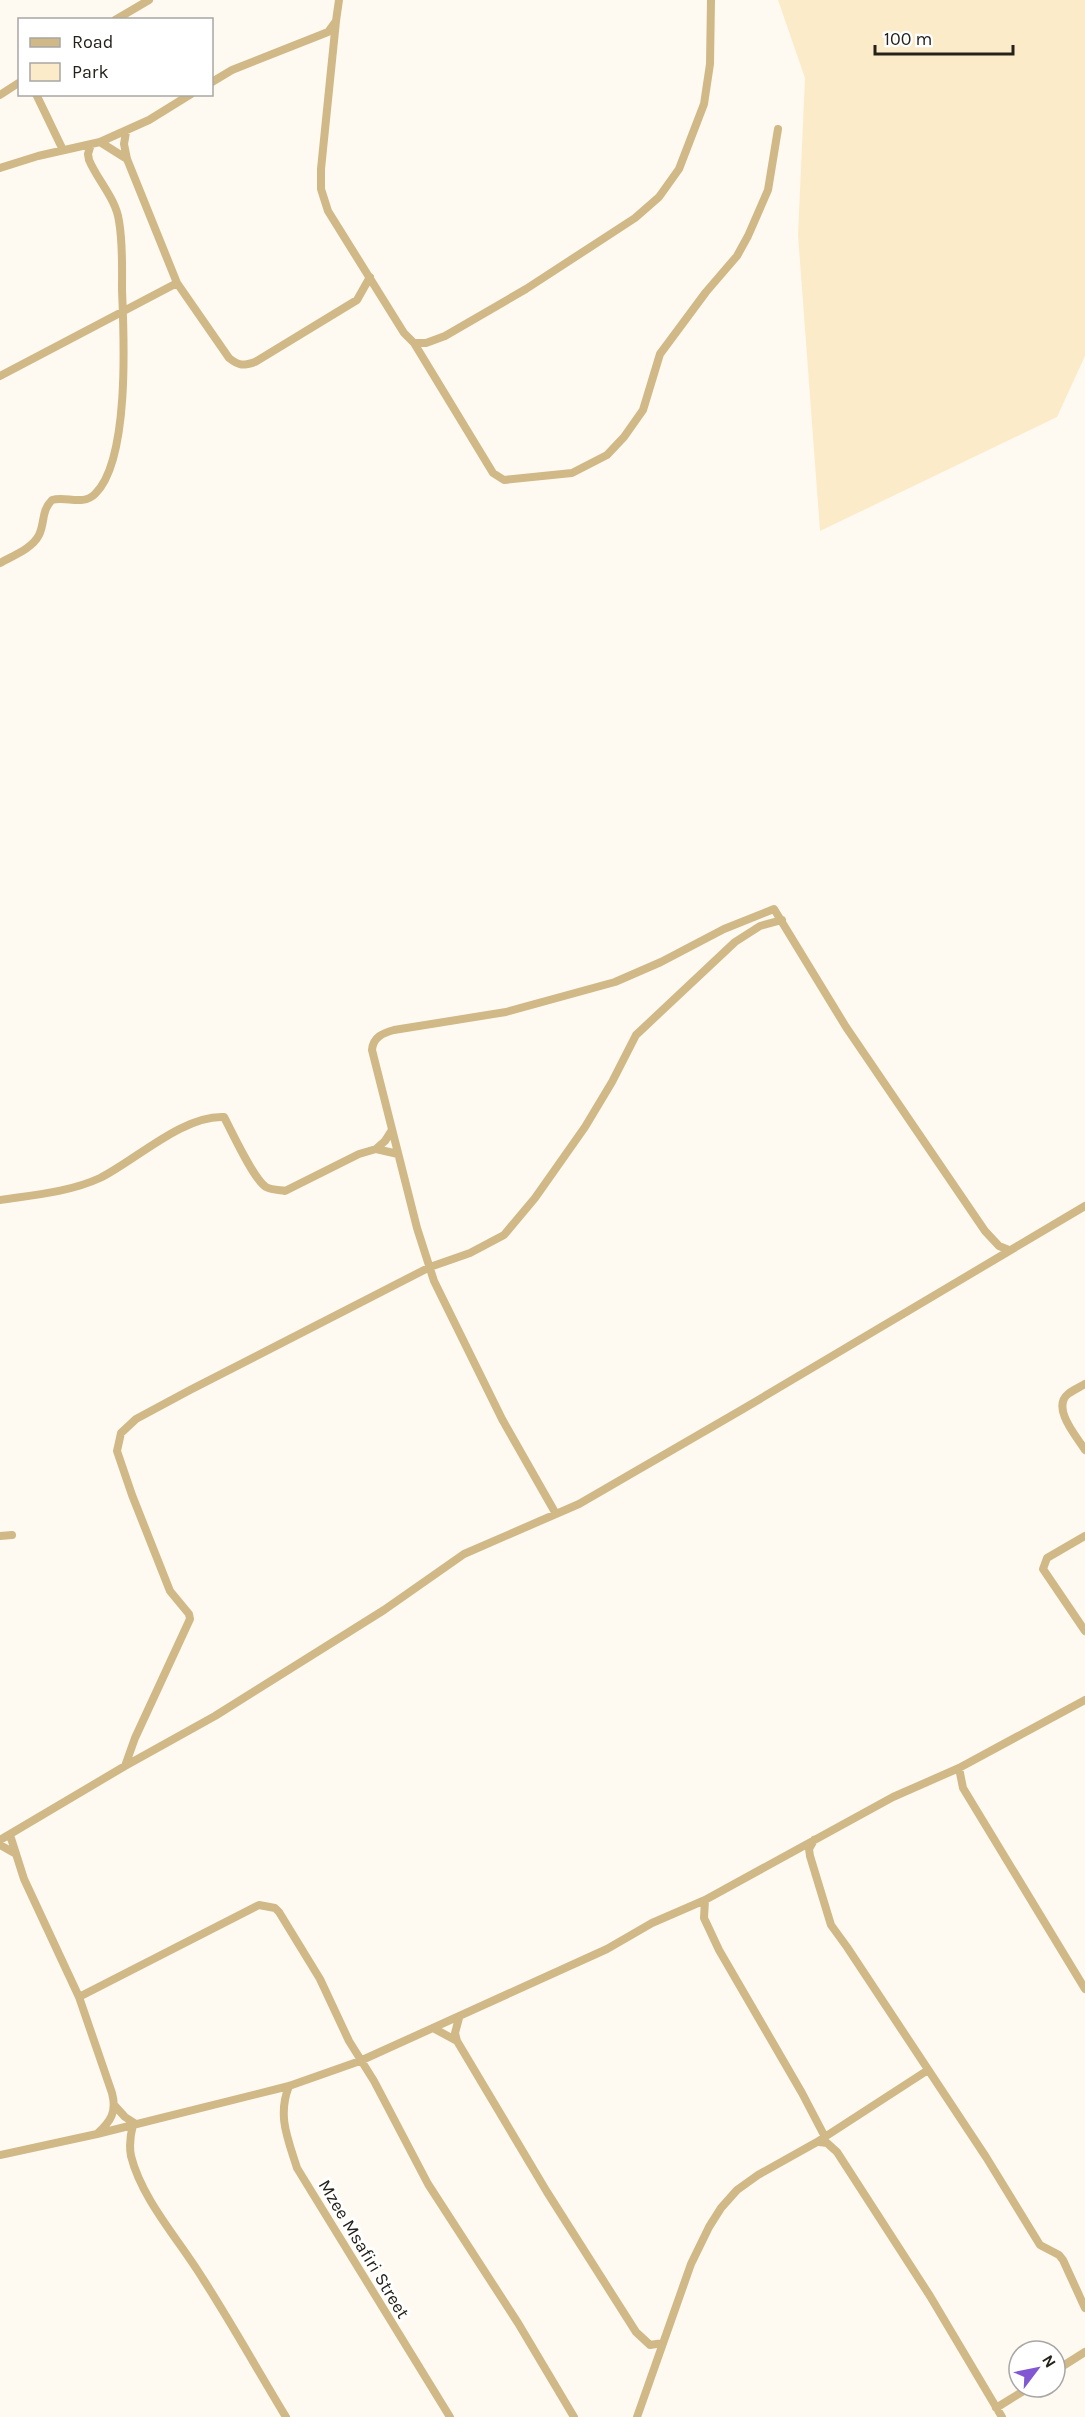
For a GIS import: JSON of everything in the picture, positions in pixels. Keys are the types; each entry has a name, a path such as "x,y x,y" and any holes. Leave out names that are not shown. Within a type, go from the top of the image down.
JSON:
{"street":[{"path":"119,18 148,0"},
{"path":"339,0 322,159 321,189 328,211 404,333 414,343 493,473 504,480 572,473 607,455 624,437 643,410 660,354 742,246 768,190 778,129"},
{"path":"414,343 426,343 445,336 526,289 635,218 659,197 679,169 704,104 710,64 711,0"},
{"path":"213,81 232,70 328,32 336,21"},
{"path":"0,95 18,83"},
{"path":"37,96 63,150"},
{"path":"0,168 100,142 126,132 188,96"},
{"path":"126,132 124,144 127,159 177,283 229,358 240,366 255,362 357,300 370,277"},
{"path":"100,142 127,159"},
{"path":"0,563 28,547 38,537 44,512 52,500 85,500 94,495 100,488 110,466 123,399 125,369 119,221 114,205 89,160 91,144"},
{"path":"0,376 177,283"},
{"path":"556,1514 497,1409 441,1300 425,1253 372,1050 375,1041 385,1033 506,1012 615,982 661,962 724,929 774,909 846,1028 985,1231 999,1246 1009,1250"},
{"path":"125,1766 135,1738 190,1619 189,1614 170,1591 132,1495 117,1451 121,1432 136,1419 190,1390 430,1267 470,1253 504,1235 585,1127 636,1035 735,942 760,926 782,921"},
{"path":"0,1200 84,1184 133,1159 151,1145 211,1117 224,1118 257,1178 266,1187 285,1191 359,1154 376,1149 385,1142 392,1130"},
{"path":"376,1149 398,1154"},
{"path":"16,1854 0,1843 9,1835 215,1716 384,1610 464,1554 579,1504 744,1409 1085,1206"},
{"path":"425,1253 444,1263"},
{"path":"1085,1384 1066,1395 1061,1406 1085,1450"},
{"path":"0,1536 12,1535"},
{"path":"1085,1536 1047,1558 1043,1569 1085,1631"},
{"path":"2,2154 97,2134 289,2086 360,2061 607,1949 652,1923 705,1899 893,1797 959,1768 1085,1700"},
{"path":"959,1768 962,1782 1085,1989"},
{"path":"943,1774 962,1782"},
{"path":"9,1835 24,1880 79,1997 116,2106 134,2125"},
{"path":"814,1840 810,1856 831,1925 986,2157 1040,2245 1059,2255 1063,2260 1085,2308"},
{"path":"798,1848 810,1856"},
{"path":"705,1899 704,1918 719,1950 825,2137"},
{"path":"79,1997 253,1908 266,1905 279,1911 320,1979 360,2061 374,2081 428,2184 518,2323 574,2417"},
{"path":"459,2018 455,2033 457,2041 547,2192 636,2332 650,2345 663,2343"},
{"path":"433,2028 457,2041"},
{"path":"637,2417 691,2264 709,2227 737,2190 758,2175 825,2137 928,2070"},
{"name":"Mzee Msafiri Street","path":"289,2086 282,2103 284,2127 297,2168 450,2417"},
{"path":"97,2134 111,2122 116,2106"},
{"path":"134,2125 129,2144 140,2179 286,2417"},
{"path":"817,2142 827,2143 837,2152 930,2296 1002,2417"},
{"path":"1067,2363 1085,2352"},
{"path":"996,2408 1011,2399"}],"green space":[{"path":"778,0 1085,0 1085,356 1057,417 820,531 798,235 805,78"}]}
